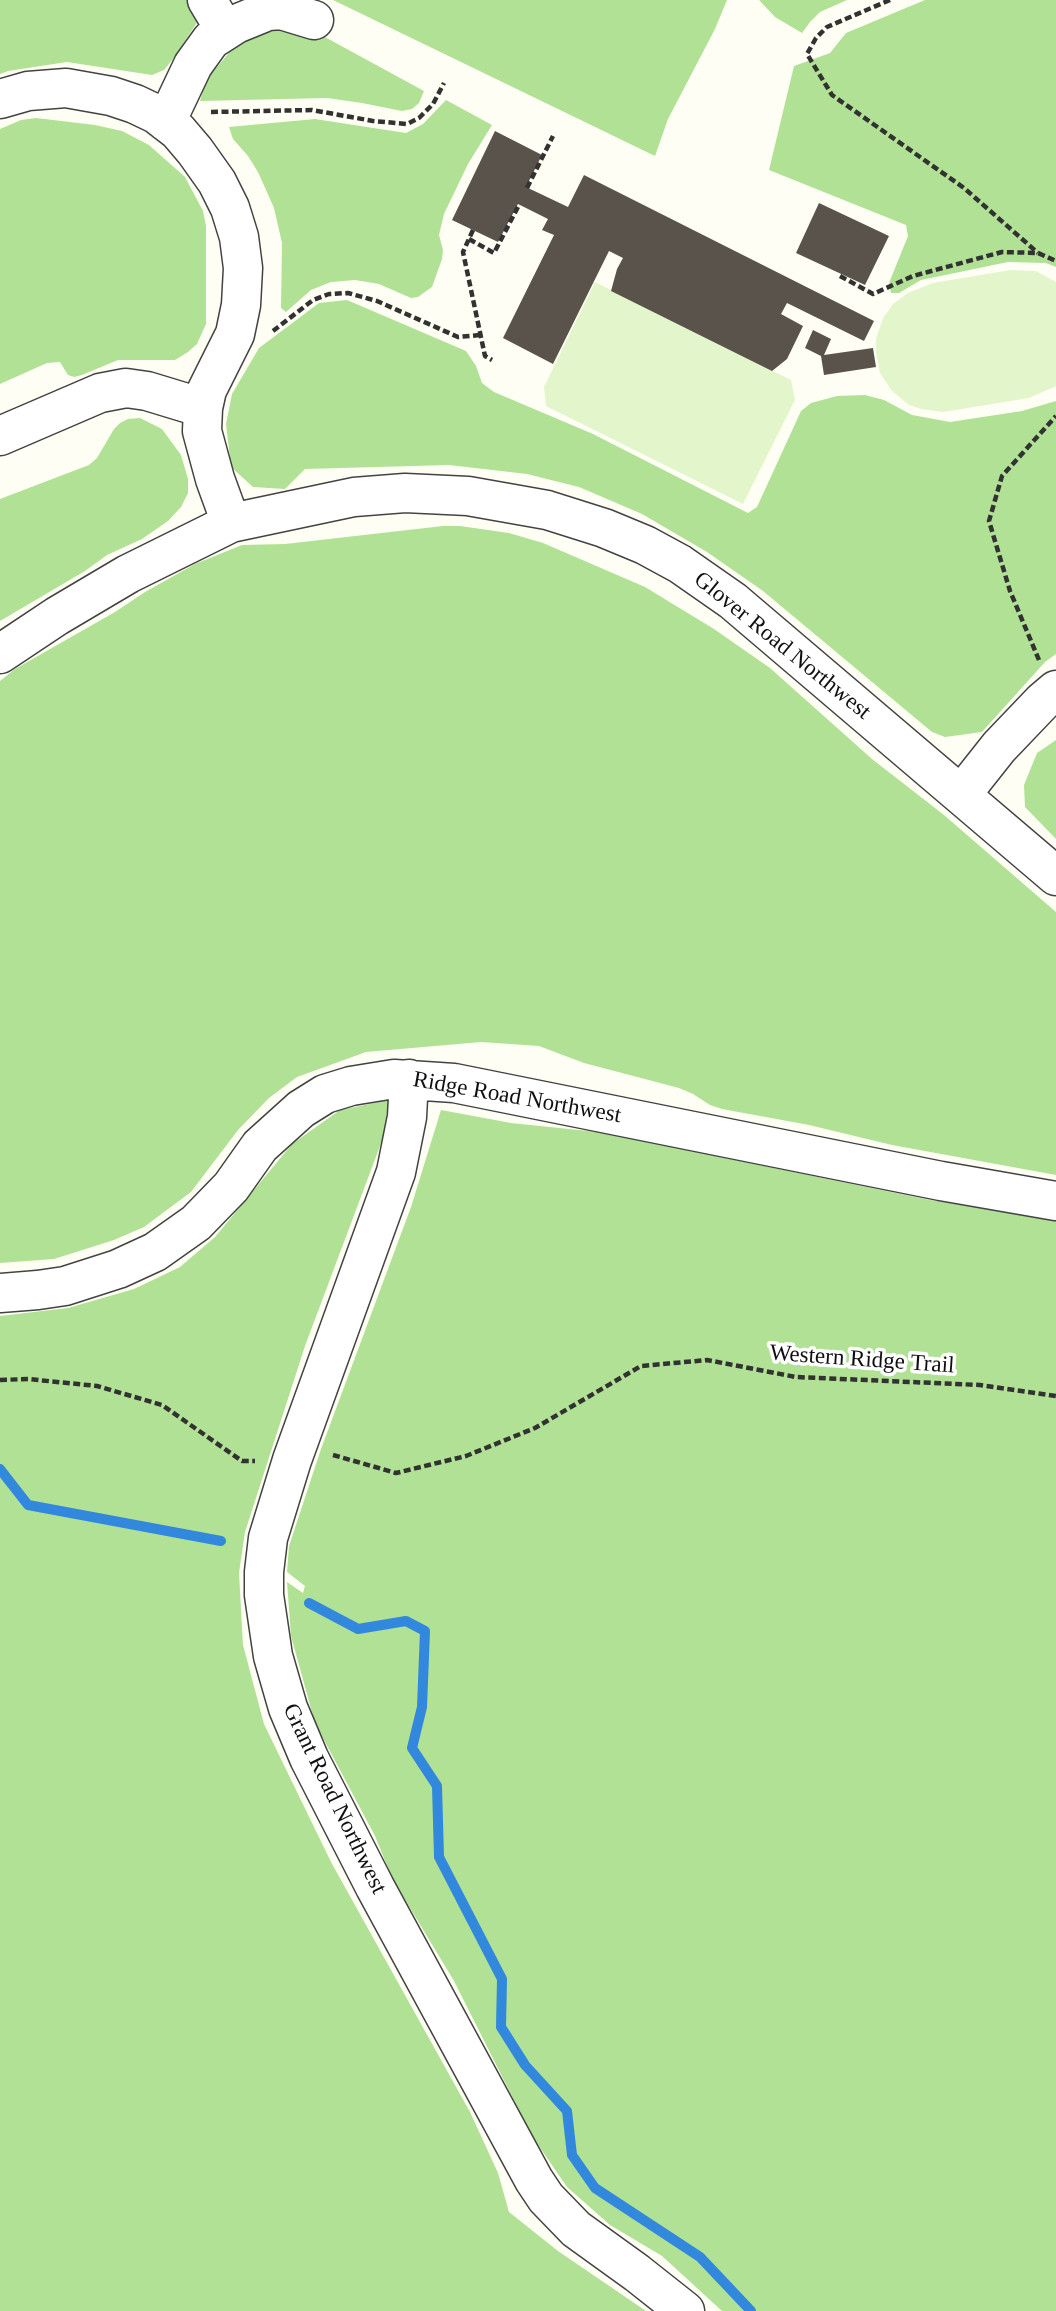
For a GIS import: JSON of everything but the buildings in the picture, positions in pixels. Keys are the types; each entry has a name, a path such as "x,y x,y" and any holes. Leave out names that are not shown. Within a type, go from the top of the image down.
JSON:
{"street":[{"path":"169,114 193,65 211,40 216,15 253,16 281,10 314,20"},
{"path":"0,99 46,89 88,91 135,104 156,114 169,114"},
{"path":"169,114 178,131 217,182 230,208 240,247 243,268 241,305 235,334 207,390 202,408 202,431 231,523"},
{"path":"0,436 100,393 126,388 147,391 202,408"},
{"name":"Glover Road Northwest","path":"0,654 128,574 231,523 354,497 430,493 493,499 547,510 604,528 669,558 733,600 1056,876"},
{"path":"961,795 999,747 1043,701 1048,676"},
{"name":"Ridge Road Northwest","path":"0,1293 65,1286 105,1274 166,1246 196,1223 231,1186 260,1146 301,1109 325,1094 378,1081 409,1079 454,1083 1056,1201"},
{"name":"Grant Road Northwest","path":"409,1079 407,1117 396,1172 292,1460 268,1538 264,1595 273,1656 288,1708 309,1758 534,2180 546,2198 576,2229 685,2311"}],"path":[{"path":"890,0 827,27 816,38 807,54 832,95 964,188 1038,253 1056,261"},
{"path":"169,114 312,110 407,124 419,118 433,104 444,83"},
{"path":"527,188 553,136"},
{"path":"468,239 494,253 519,205"},
{"path":"473,230 463,252 485,356 492,360"},
{"path":"840,276 873,294 913,276 1002,252 1038,253"},
{"path":"263,338 313,300 329,294 348,293 377,301 458,337 480,335"},
{"path":"1048,676 1010,591 989,521 1002,476 1056,416"},
{"name":"Western Ridge Trail","path":"0,1380 28,1379 97,1386 162,1405 242,1461 292,1460 327,1453 396,1473 466,1456 535,1428 642,1366 707,1360 796,1377 980,1385 1056,1396"}],"green space":[{"path":"0,0 187,0 198,21 164,70 152,75 67,62 0,74"},
{"path":"333,0 727,0 715,29 668,119 655,156"},
{"path":"759,0 847,0 820,12 802,33 775,17"},
{"path":"925,0 1056,0 1056,267 1046,263 1008,262 921,280 899,293 891,293 889,283 908,236 906,225 769,170 794,66 830,53 846,33"},
{"path":"288,26 323,36 424,91 419,103 412,109 402,111 327,98 200,101 206,80 239,41 262,29"},
{"path":"446,100 492,125 468,164 444,214 439,235 443,250 442,259 432,287 418,297 411,298 379,284 355,280 331,282 311,290 286,312 281,308 282,243 274,208 258,172 233,139 229,127 315,119 406,133 423,124"},
{"path":"36,118 122,131 149,145 185,177 203,211 206,226 206,324 197,344 175,360 118,360 74,377 68,375 60,362 47,363 0,384 0,129 21,120"},
{"path":"1011,270 1036,271 1056,282 1056,386 1029,398 943,412 909,405 892,391 880,373 876,339 883,318 893,304 908,293 933,283"},
{"path":"595,282 791,380 795,400 743,504 546,406 544,387"},
{"path":"347,300 466,351 476,366 482,383 494,392 593,434 748,513 757,507 801,411 811,403 837,396 865,395 884,400 912,415 950,422 1022,411 1056,401 1056,654 1045,662 982,732 945,737 932,732 763,591 707,552 642,514 579,487 527,474 449,465 305,469 285,489 253,487 231,467 226,424 232,394 259,348 319,303"},
{"path":"140,418 162,429 181,455 188,479 188,493 181,507 168,521 142,539 107,555 0,621 0,499 89,465 97,458 120,423"},
{"path":"443,526 509,533 543,543 645,587 714,629 770,668 872,759 944,815 1056,912 1056,1175 892,1145 809,1125 722,1109 679,1088 584,1063 539,1046 481,1042 366,1052 297,1077 269,1098 238,1130 191,1192 144,1227 114,1240 54,1259 0,1263 0,681 15,669 145,592 195,564 242,545 285,544"},
{"path":"1056,740 1056,839 1025,807 1024,785 1037,753"},
{"path":"389,1100 383,1138 305,1346 245,1532 239,1573 243,1645 264,1724 331,1862 470,2112 498,2173 509,2212 558,2251 646,2311 0,2311 0,1316 68,1308 134,1289 180,1267 215,1237 292,1144 340,1110"},
{"path":"441,1110 511,1123 598,1132 930,1200 1056,1220 1056,2311 722,2311 662,2256 610,2225 567,2187 532,2136 454,1981 392,1878 375,1836 315,1723 291,1636 287,1582 303,1593 305,1586 287,1572 289,1546 321,1449 411,1207"}],"waterway":[{"path":"0,1469 28,1505 221,1541"},
{"path":"309,1603 358,1629 406,1621 425,1631 422,1707 412,1748 437,1786 439,1857 502,1979 501,2027 525,2065 567,2111 572,2155 595,2188 700,2257 751,2311"}]}
